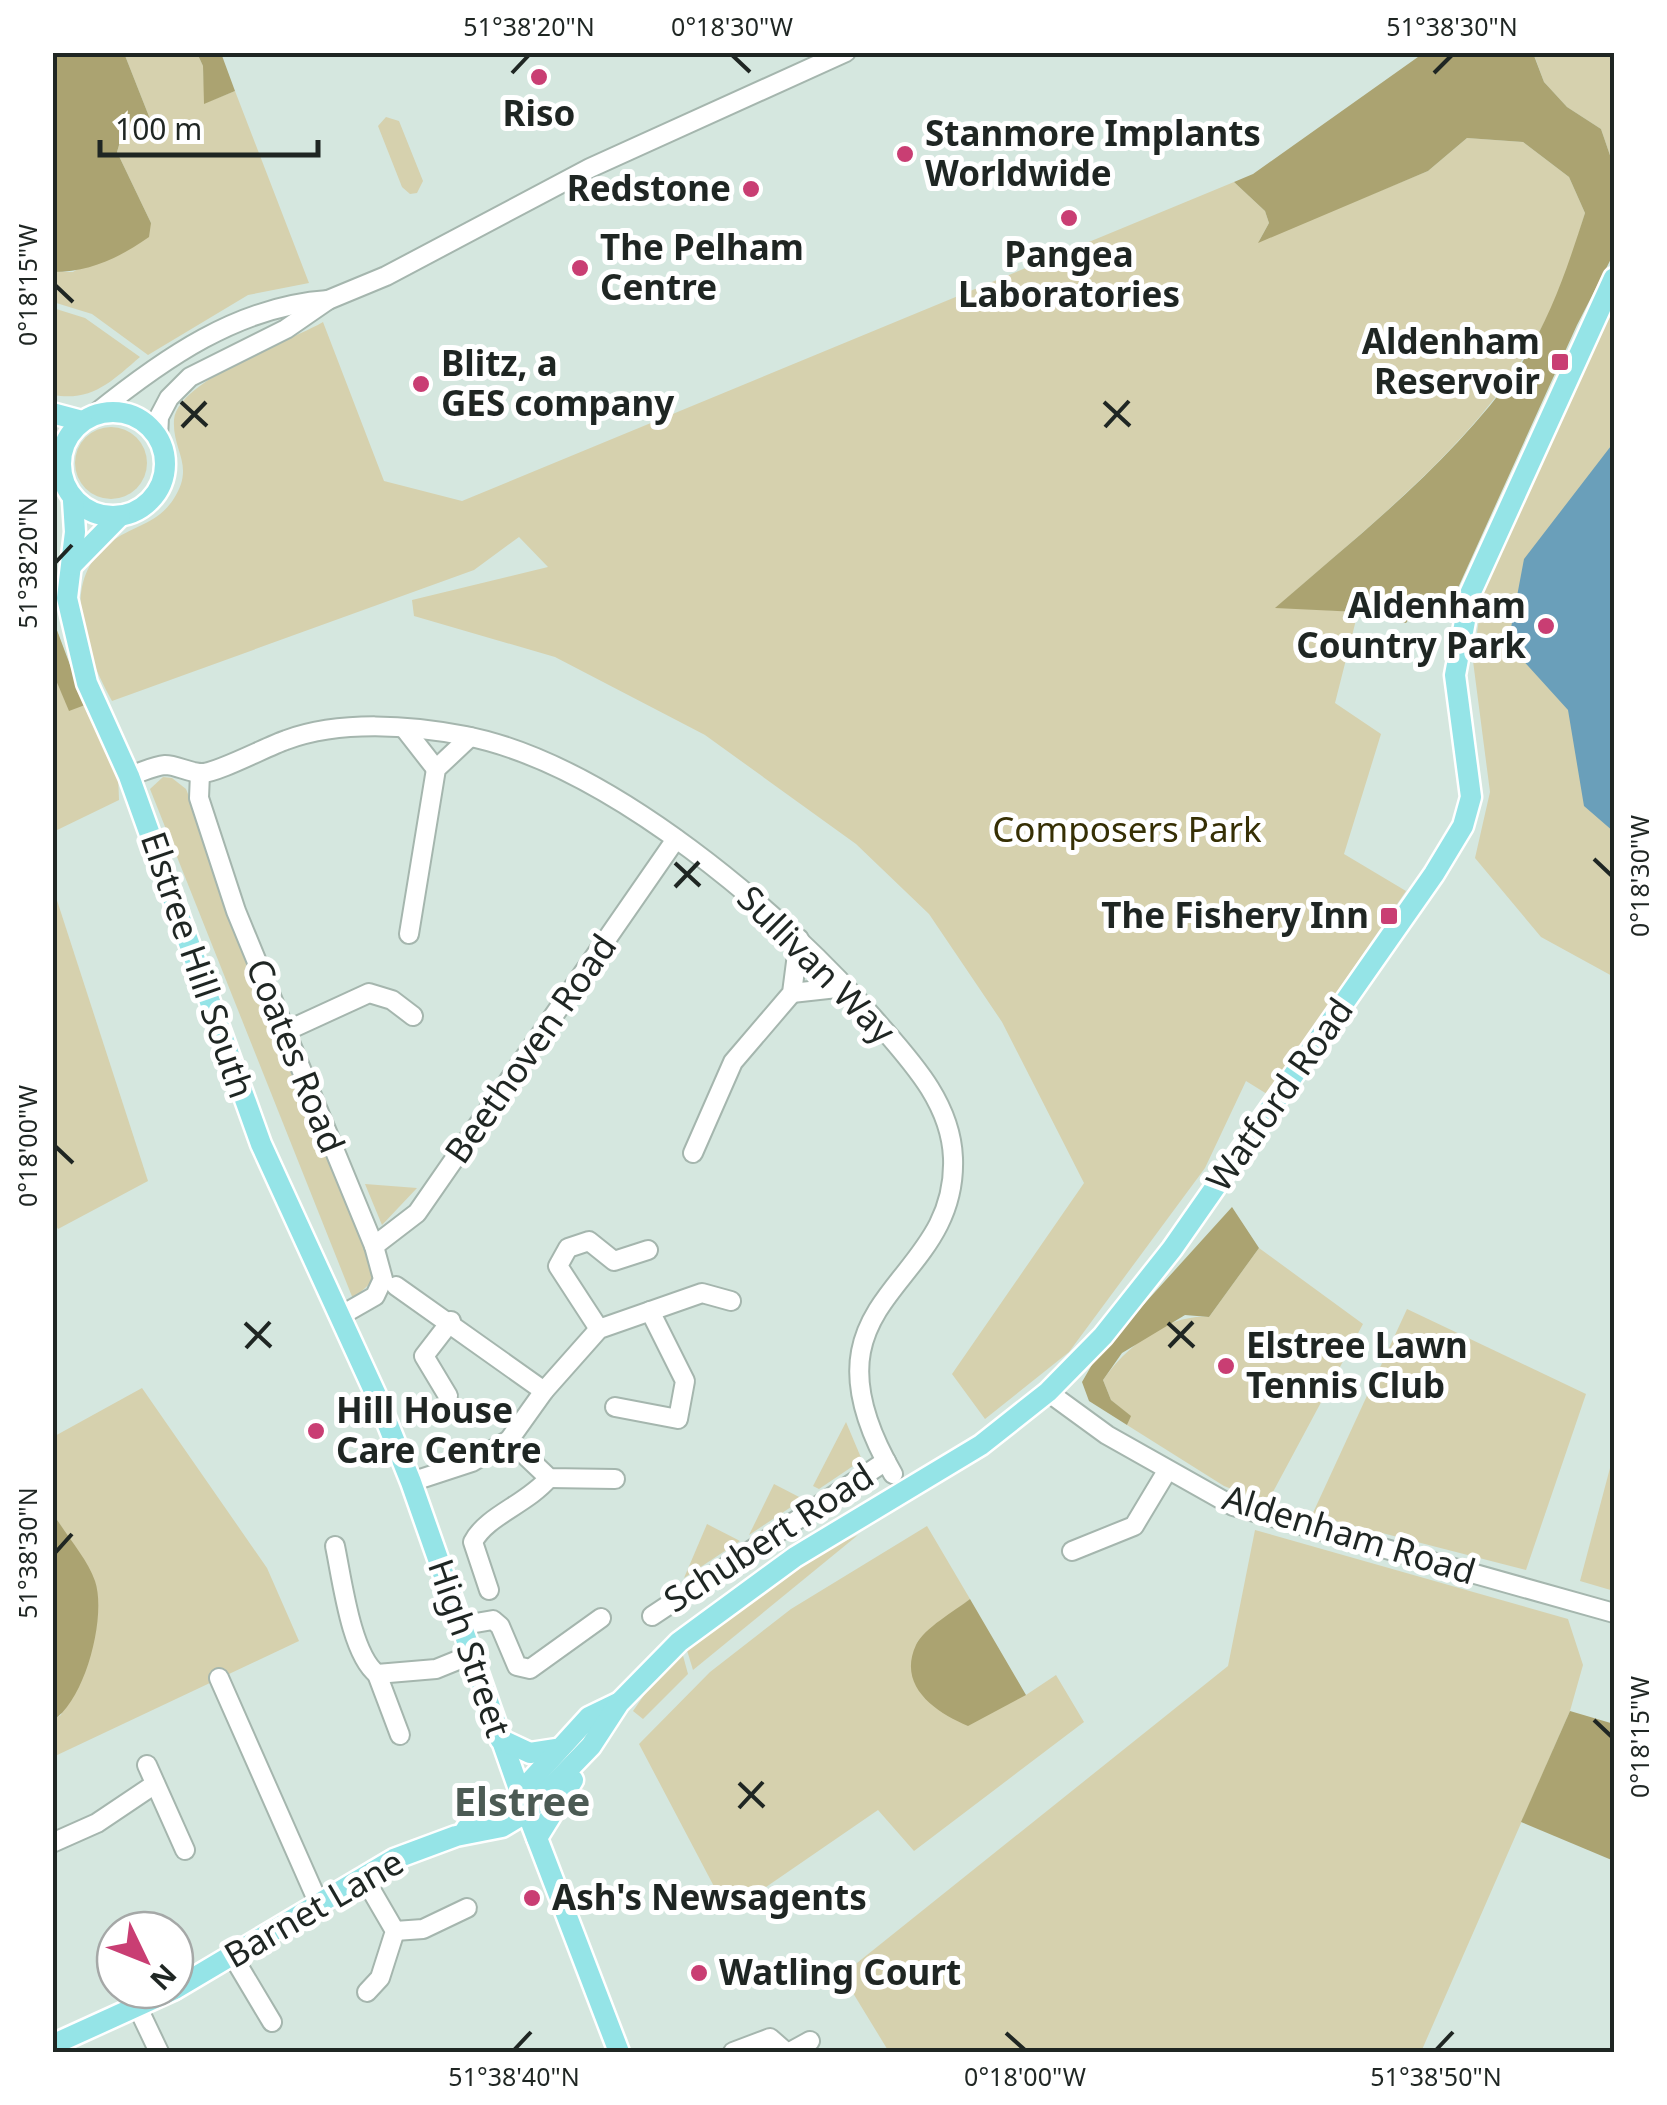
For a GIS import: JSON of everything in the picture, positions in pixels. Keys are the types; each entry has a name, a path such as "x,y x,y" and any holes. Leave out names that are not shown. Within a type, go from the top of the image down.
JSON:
{"main road":[{"name":"Watford Road","path":"526,1812 591,1746 619,1703 680,1642 743,1591 981,1444 1048,1392 1104,1336 1172,1249 1434,874 1463,826 1472,788 1455,662 1470,594 1614,278"},
{"path":"52,414 89,418 131,414 158,437 166,464 161,486 146,506 120,516 72,565"},
{"path":"89,418 64,445 57,470 74,501 92,513 120,516"},
{"name":"Elstree Hill South","path":"74,501 67,598 77,654 129,776 247,1108 359,1357"},
{"name":"High Street","path":"359,1357 411,1482 526,1812 618,2052"},
{"name":"Watford Road","path":"519,1792 590,1717 619,1703"},
{"path":"500,1739 530,1753 556,1749"},
{"path":"537,1838 591,1746"},
{"name":"Barnet Lane","path":"195,1977 364,1876 456,1836 505,1809 519,1792"},
{"name":"Barnet Lane","path":"456,1836 502,1827 526,1812"},
{"name":"Barnet Lane","path":"52,2045 133,2010"}],"street":[{"path":"158,437 159,417 169,398 190,377 286,330 328,300 400,269 637,145 846,52"},
{"path":"89,418 180,349 274,310 328,300"},
{"name":"Sullivan Way","path":"129,776 166,765 200,773 291,738 345,728 404,728 470,737 560,772 676,839 799,939 846,986 934,1095 944,1114 953,1158 952,1183 943,1212 866,1331 859,1388 866,1420 890,1467"},
{"path":"404,728 436,769"},
{"path":"409,934 436,769 470,737"},
{"name":"Coates Road","path":"200,773 199,798 236,911 374,1246 383,1279 366,1303 340,1316"},
{"name":"Beethoven Road","path":"374,1246 417,1213 676,839"},
{"path":"694,1153 733,1062 792,994 799,939"},
{"path":"792,994 846,986"},
{"path":"284,1032 369,993 392,1000 413,1016"},
{"path":"599,1329 558,1266 568,1248 589,1242 614,1261 648,1250"},
{"path":"396,1286 451,1321 544,1391"},
{"path":"411,1482 472,1462 508,1440 544,1391 599,1329 702,1293 731,1301"},
{"path":"615,1407 678,1419 685,1381 650,1311"},
{"path":"448,1396 424,1356 451,1321"},
{"name":"Aldenham Road","path":"1048,1392 1167,1471 1232,1506 1614,1614"},
{"path":"508,1440 549,1478 615,1479"},
{"name":"Schubert Road","path":"652,1616 890,1467"},
{"path":"1072,1551 1134,1526 1167,1471"},
{"path":"490,1590 472,1542 479,1529 531,1499 549,1478"},
{"path":"336,1546 350,1618 400,1735"},
{"path":"464,1625 493,1620 517,1666 530,1669 601,1618"},
{"path":"373,1671 436,1668 473,1654"},
{"path":"219,1678 318,1902"},
{"path":"147,1764 185,1850"},
{"path":"52,1844 96,1822 155,1784"},
{"path":"364,1876 395,1931 380,1978 367,1992"},
{"path":"395,1931 423,1929 467,1908"},
{"path":"232,1956 272,2022"},
{"path":"139,2010 160,2052"},
{"path":"733,2052 770,2038 788,2052 810,2040"}],"green space":[{"path":"1533,52 1614,53 1614,167 1601,129 1567,107 1544,82"},
{"path":"124,53 197,53 203,66 205,103 235,91 309,283 248,295 148,355 92,314 53,302 53,272 73,272 151,223 117,152 123,131 150,119"},
{"path":"386,117 399,121 423,181 417,193 410,194 402,187 378,126"},
{"name":"Composers Park","path":"1467,138 1523,142 1569,177 1585,213 1563,282 1535,340 1472,425 1397,502 1277,607 1358,612 1335,703 1381,734 1344,854 1406,891 1267,1094 1246,1081 1205,1168 1069,1352 985,1419 952,1374 1084,1183 1002,1022 929,914 856,844 705,735 555,657 414,616 412,600 548,567 519,537 474,570 112,701 93,662 82,619 85,577 94,558 111,542 152,520 167,508 180,488 183,468 174,420 180,405 214,376 323,322 384,481 462,501 1234,182 1265,211 1269,223 1259,241 1428,171"},
{"name":"Aldenham Country Park","path":"1614,293 1614,977 1541,937 1475,858 1490,792 1473,661 1483,591"},
{"path":"53,308 85,318 140,357 101,388 79,395 53,395"},
{"path":"111,427 125,429 137,437 145,449 145,477 137,489 125,497 111,499 97,497 85,489 77,477 75,463 77,449 85,437 97,429"},
{"path":"52,617 88,715 118,773 119,800 53,832"},
{"path":"163,777 172,778 186,789 373,1261 375,1279 353,1299 150,789"},
{"path":"53,888 148,1181 58,1229 52,1218"},
{"path":"365,1184 417,1188 382,1225"},
{"name":"Elstree Lawn Tennis Club","path":"1259,1248 1363,1324 1267,1503 1224,1486 1127,1425 1130,1416 1111,1400 1103,1380 1124,1355 1149,1335 1178,1321 1209,1317"},
{"path":"1407,1309 1586,1394 1526,1570 1312,1515"},
{"path":"142,1388 267,1568 299,1641 53,1757 52,1720 61,1715 95,1582 53,1513 53,1437"},
{"path":"846,1422 862,1460 819,1489 813,1486"},
{"path":"1614,1453 1614,1591 1580,1581"},
{"path":"774,1484 803,1499 749,1535"},
{"path":"707,1524 740,1541 684,1578"},
{"path":"927,1526 970,1599 917,1642 1026,1695 1056,1675 1084,1722 914,1851 878,1810 728,1913 639,1744 710,1672 791,1609"},
{"path":"1255,1530 1568,1619 1583,1665 1570,1711 1421,2052 889,2052 842,1975 1228,1666"},
{"path":"858,1535 693,1670 686,1647 768,1585"},
{"path":"682,1652 688,1674 643,1719 633,1711 656,1678"}],"shaded area":[{"path":"1425,52 1533,53 1544,82 1567,107 1601,129 1614,167 1614,253 1577,325 1453,599 1417,607 1406,623 1358,612 1275,608 1405,495 1493,401 1540,331 1585,213 1569,177 1523,142 1467,138 1428,171 1258,243 1269,223 1265,211 1234,182 1253,174"},
{"path":"52,53 124,53 150,119 123,131 117,152 151,223 149,237 115,257 92,266 53,272"},
{"path":"197,53 221,53 235,91 204,104 203,66"},
{"path":"52,617 85,705 69,711 53,673"},
{"path":"1232,1207 1259,1248 1209,1317 1185,1315 1122,1353 1103,1380 1111,1400 1131,1416 1127,1425 1089,1401 1082,1382 1097,1356"},
{"path":"53,1513 95,1581 98,1615 84,1677 75,1695 53,1720"},
{"path":"970,1599 1026,1695 968,1726 943,1713 923,1696 911,1673 911,1660 926,1632"},
{"path":"1570,1711 1614,1724 1614,1861 1521,1822"}],"water":[{"name":"Aldenham Reservoir","path":"1614,442 1614,832 1584,806 1568,710 1508,644 1524,559"}],"place":[{"name":"Riso","path":"539,77"},
{"name":"Stanmore Implants Worldwide","path":"905,154"},
{"name":"Redstone","path":"751,189"},
{"name":"Pangea Laboratories","path":"1069,218"},
{"name":"The Pelham Centre","path":"580,268"},
{"name":"Aldenham Reservoir","path":"1560,362"},
{"name":"Blitz, a GES company","path":"421,384"},
{"name":"Aldenham Country Park","path":"1546,626"},
{"name":"The Fishery Inn","path":"1389,916"},
{"name":"Elstree Lawn Tennis Club","path":"1226,1366"},
{"name":"Hill House Care Centre","path":"316,1431"},
{"name":"Ash's Newsagents","path":"532,1898"},
{"name":"Watling Court","path":"699,1973"}],"district":[{"name":"Elstree","path":"522,1802"}]}
